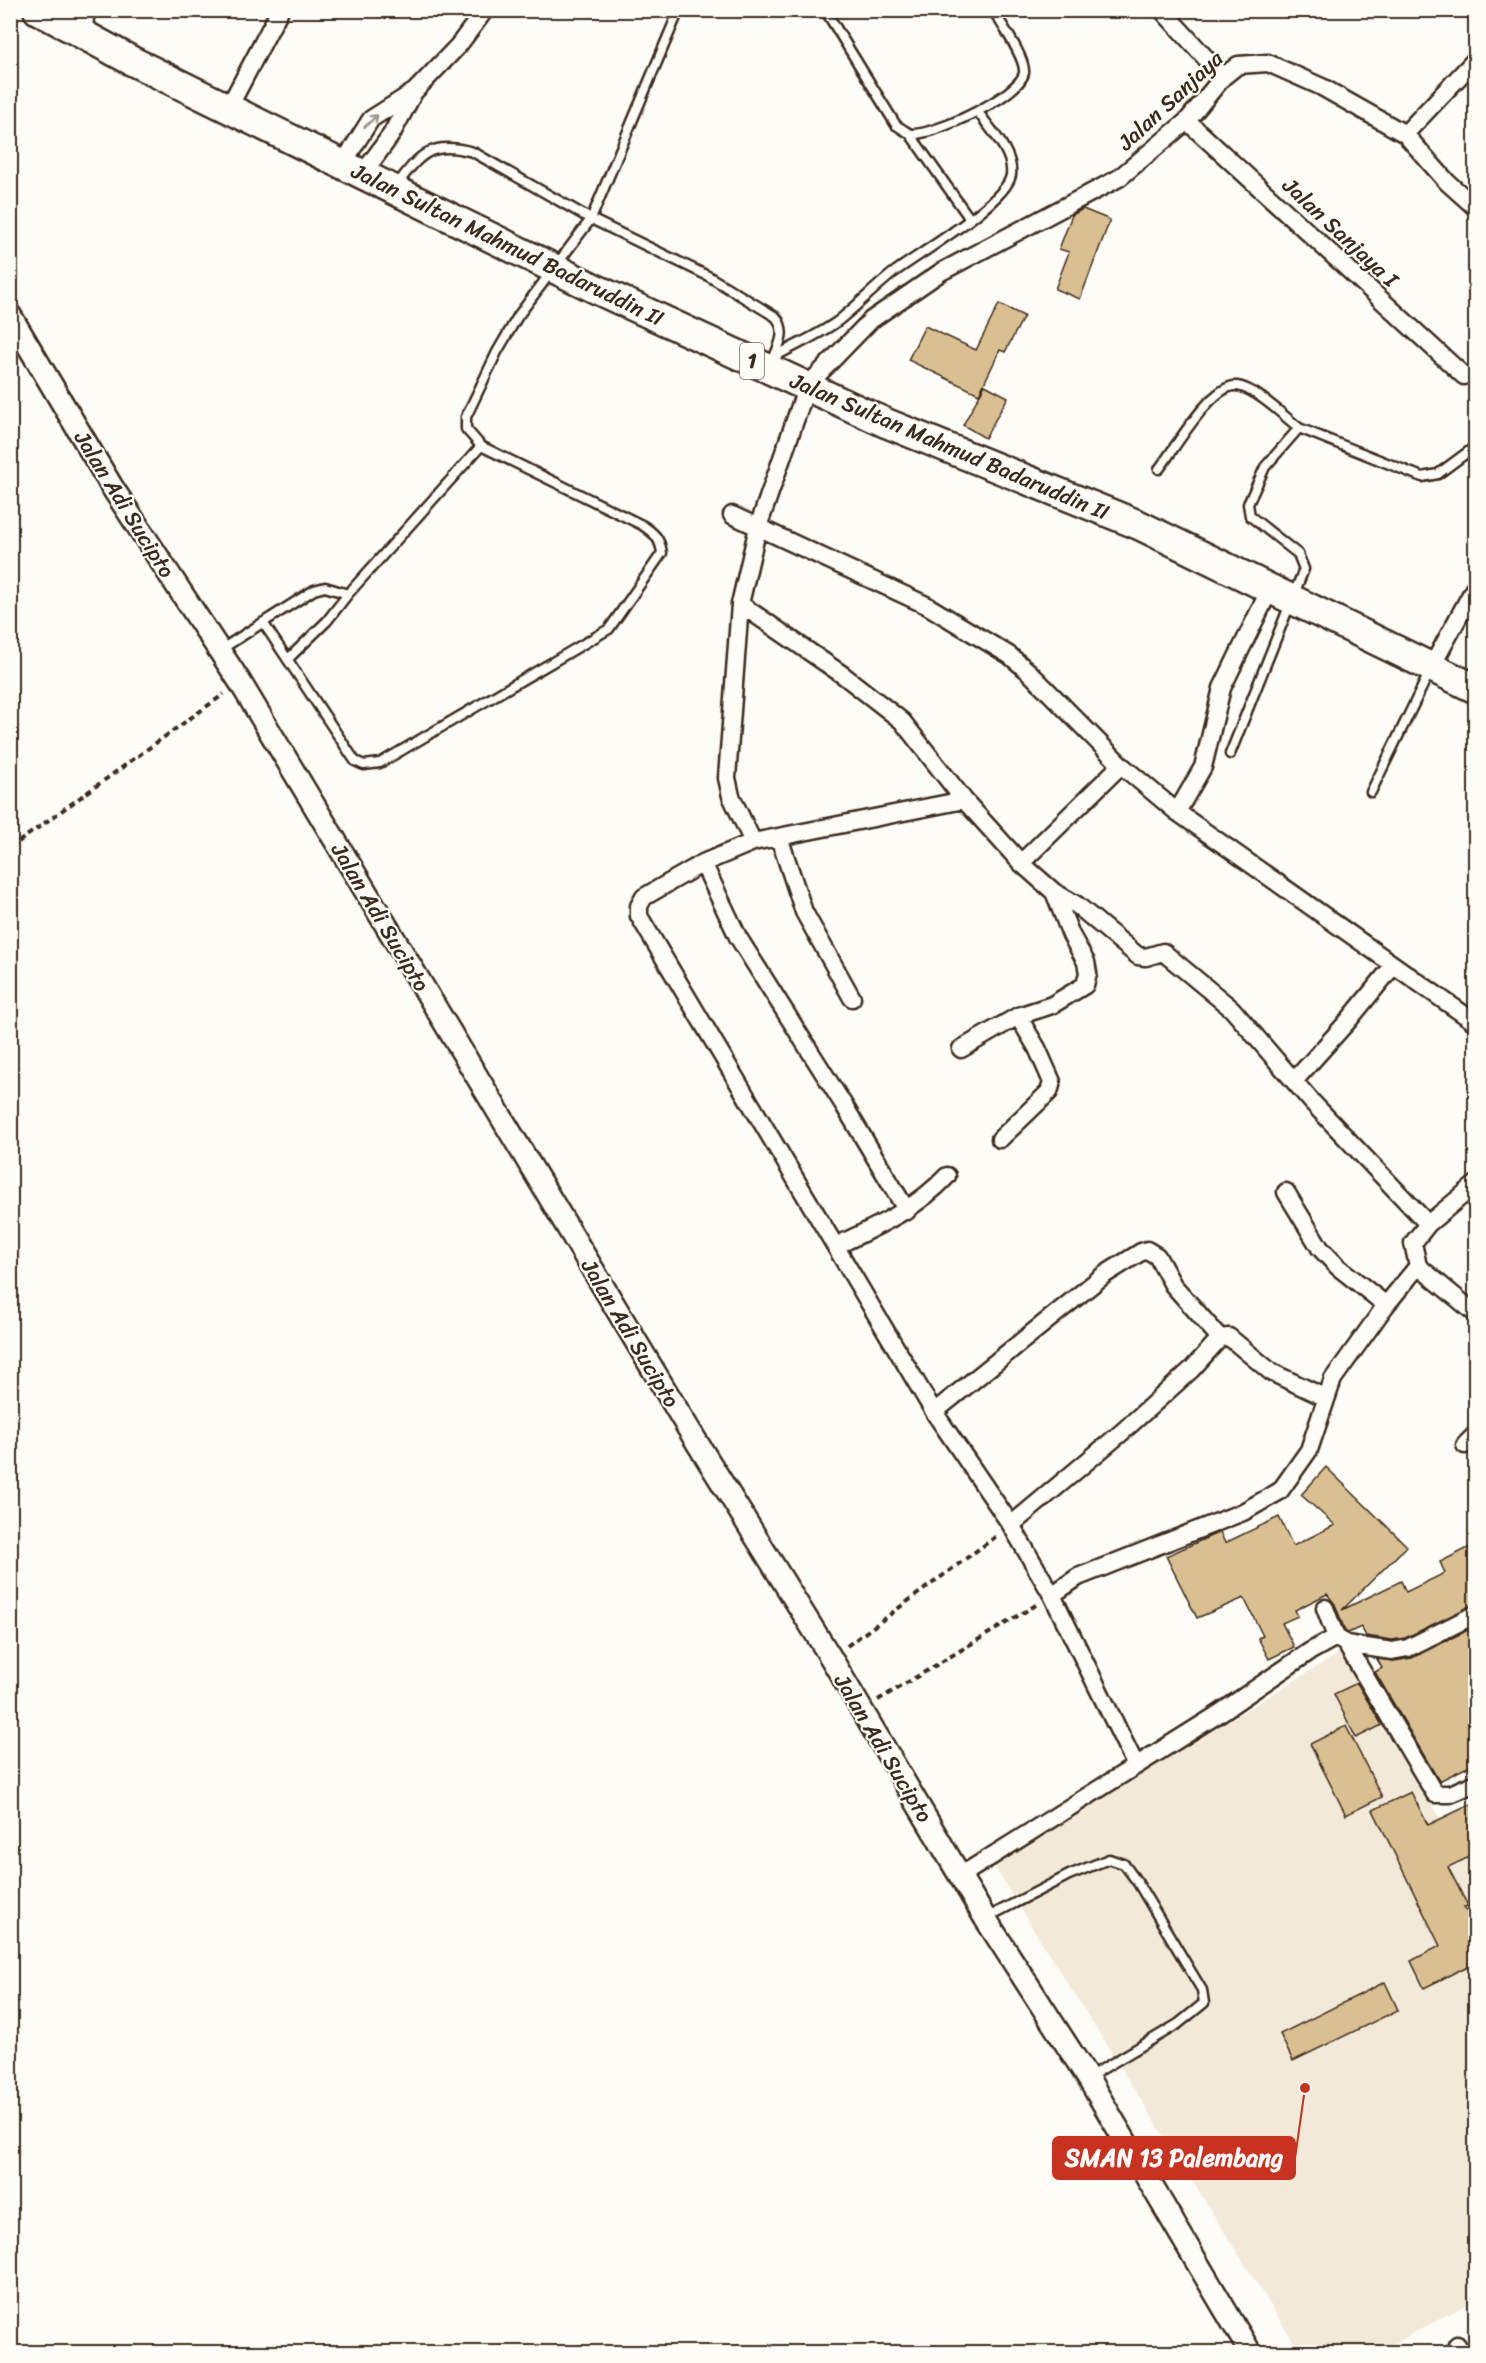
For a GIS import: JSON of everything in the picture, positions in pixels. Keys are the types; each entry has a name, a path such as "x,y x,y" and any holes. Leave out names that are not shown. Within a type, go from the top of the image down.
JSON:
{"highway":[{"name":"Jalan Sultan Mahmud Badaruddin II","path":"38,10 84,23 229,106 352,170 555,270 770,362 807,386 886,423 1139,525 1476,689"}],"street":[{"path":"229,106 280,10"},
{"path":"352,170 371,119 415,91 458,46 485,10"},
{"path":"1162,10 1223,77"},
{"path":"1404,134 1476,59"},
{"name":"Jalan Sanjaya","path":"807,386 890,305 940,272 1119,178 1187,121 1223,77 1238,65 1268,63 1322,87 1404,134 1447,182 1476,208"},
{"path":"352,170 391,135 415,91"},
{"name":"Jalan Sanjaya I","path":"1187,121 1464,376"},
{"name":"Jalan Adi Sucipto","path":"10,315 112,487 240,682 688,1428 831,1658 985,1918 1088,2078 1250,2352"},
{"path":"753,842 731,796 727,778 740,604 758,527 807,386"},
{"path":"732,515 926,605 1009,655 1121,765 1177,812 1476,1023"},
{"path":"1431,668 1476,585"},
{"path":"1177,812 1203,767 1222,688 1281,594"},
{"path":"740,604 843,675 902,721 964,800 1021,863 1054,892 1077,905 1138,956 1146,957 1163,952 1170,956 1232,1009 1312,1102 1428,1224"},
{"path":"1021,863 1121,765"},
{"path":"964,800 753,842 703,863 644,897 639,906 639,916 934,1412 1011,1525 1052,1595 1136,1766"},
{"path":"779,837 804,912 852,998"},
{"path":"703,863 738,937 845,1107 907,1211"},
{"path":"961,1049 1018,1016 1052,1005 1085,985 1087,981 1086,962 1071,935 1054,892"},
{"path":"1294,1080 1348,1022 1393,966"},
{"path":"1000,1139 1049,1092 1052,1082 1038,1048 1018,1016"},
{"path":"836,1246 907,1211 929,1195 946,1176"},
{"path":"1476,1184 1428,1224 1413,1243 1418,1266 1476,1314"},
{"path":"1286,1192 1320,1248 1338,1267 1386,1305"},
{"path":"934,1412 1104,1275 1142,1251 1148,1250 1157,1256 1173,1285 1220,1338"},
{"path":"1052,1595 1078,1577 1243,1512 1280,1491 1309,1450 1333,1379 1386,1305 1418,1266"},
{"path":"1011,1525 1121,1433 1192,1369 1220,1338 1229,1337 1271,1372 1326,1398"},
{"path":"1325,1608 1341,1641 1435,1794 1450,1794 1476,1783"},
{"path":"960,1876 1341,1641 1392,1651 1408,1648 1476,1614"}],"lane":[{"path":"264,624 355,760 364,765 380,763 609,629 662,553 656,535 482,446 466,429 466,417 497,352 513,325 591,219 679,10"},
{"path":"825,10 896,126 910,134 970,219"},
{"path":"910,134 921,133 978,112 1019,83 1024,72 1022,59 993,10"},
{"path":"770,362 837,322 894,273 970,219 1005,189 1011,177 1011,165 1005,150 978,112"},
{"path":"394,189 416,160 433,149 452,146 473,153 591,219 708,276 776,317 782,324 781,342 770,362"},
{"path":"1160,470 1213,395 1226,387 1237,386 1250,391 1299,428 1422,477 1438,474 1476,446"},
{"path":"1230,754 1281,594 1304,569 1303,561 1250,516 1248,504 1265,467 1299,428"},
{"path":"288,658 327,621 348,594 482,446"},
{"path":"220,650 314,590 325,587 348,594"},
{"path":"1371,792 1431,668"},
{"path":"985,1918 1068,1875 1109,1859 1124,1864 1138,1883 1202,1990 1204,2003 1178,2024 1088,2078"}],"path":[{"path":"10,848 240,682"},
{"path":"831,1658 1011,1525"},
{"path":"862,1710 1052,1595"}],"shaded area":[{"path":"1341,1652 1475,1876 1475,2300 1379,2352 1300,2352 993,1865"}],"building":[{"path":"1083,209 1110,220 1080,299 1055,289 1069,252 1059,249 1072,215"},
{"path":"999,304 1024,316 1005,352 1000,350 979,394 908,360 925,326 976,350"},
{"path":"985,385 1008,397 985,438 963,425"},
{"path":"1326,1467 1407,1546 1342,1610 1401,1581 1406,1592 1445,1573 1440,1562 1476,1544 1476,1604 1405,1638 1392,1640 1366,1636 1361,1627 1348,1633 1345,1631 1335,1604 1327,1594 1295,1610 1298,1616 1282,1623 1294,1647 1269,1659 1258,1638 1263,1636 1244,1598 1197,1618 1166,1556 1220,1532 1225,1543 1279,1517 1293,1546 1335,1525 1301,1495"},
{"path":"1476,1626 1476,1763 1439,1781 1375,1672 1382,1668 1377,1659 1394,1661 1412,1658"},
{"path":"1357,1683 1382,1725 1356,1738 1334,1694"},
{"path":"1346,1726 1382,1797 1346,1815 1310,1744"},
{"path":"1411,1792 1428,1825 1476,1802 1476,1854 1448,1867 1468,1906 1464,1907 1476,1929 1476,1962 1424,1988 1411,1961 1440,1946 1373,1810"},
{"path":"1385,1982 1398,2010 1293,2061 1280,2034"}],"place":[{"name":"SMAN 13 Palembang","path":"1305,2088"}]}
